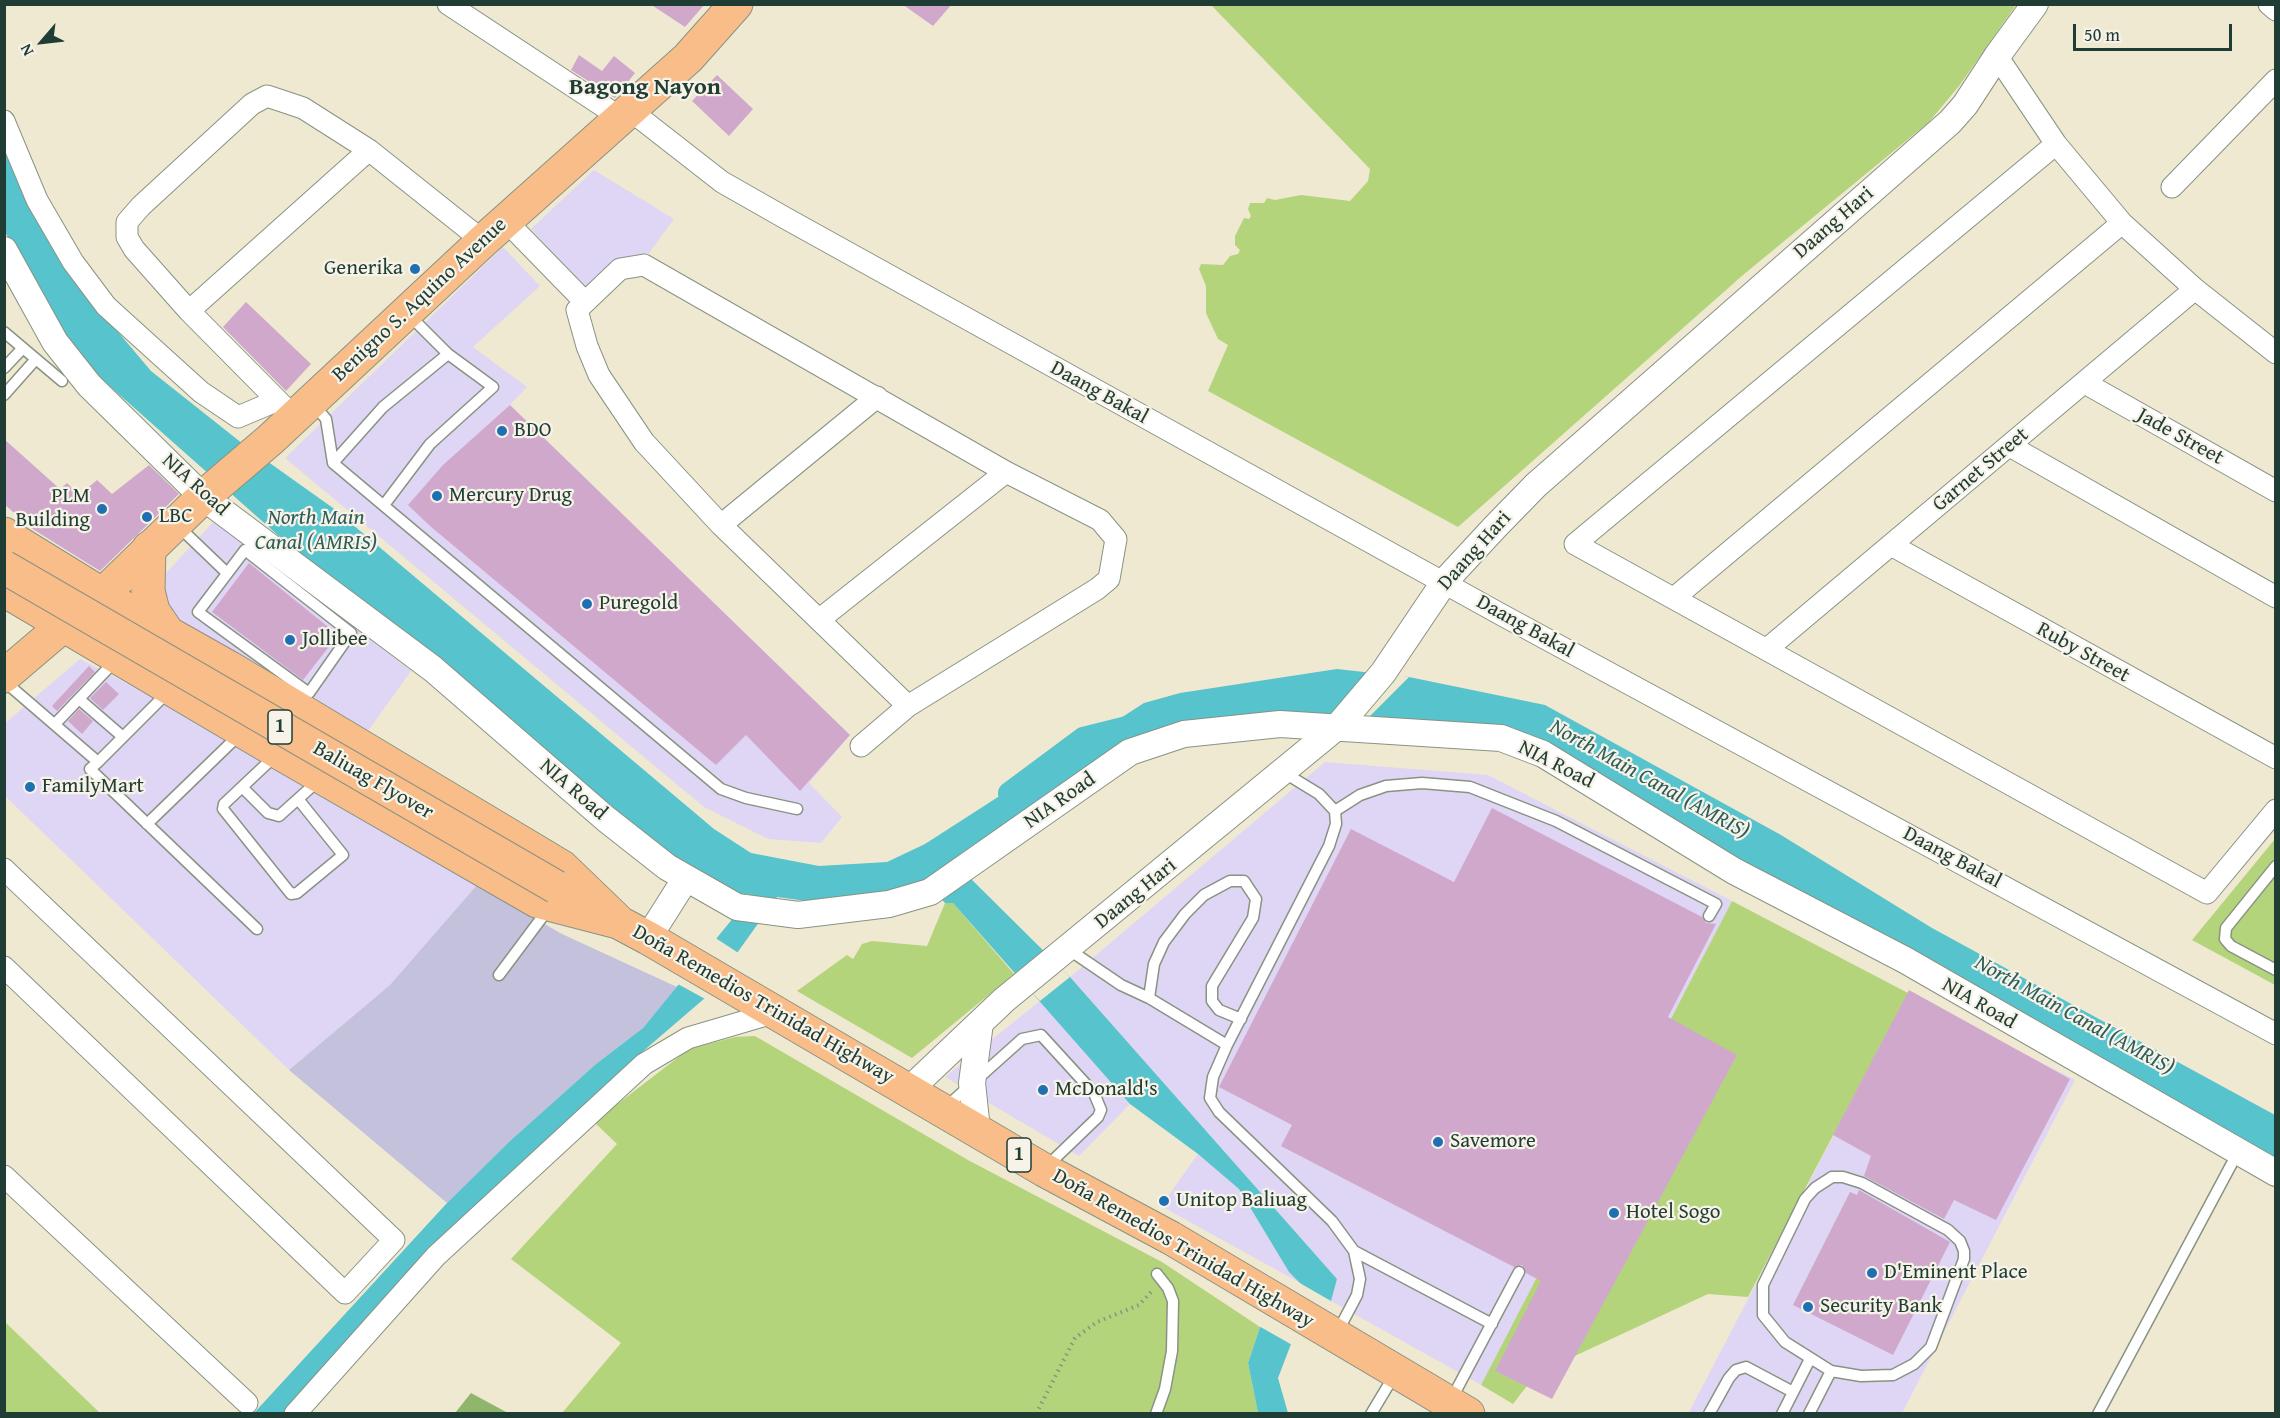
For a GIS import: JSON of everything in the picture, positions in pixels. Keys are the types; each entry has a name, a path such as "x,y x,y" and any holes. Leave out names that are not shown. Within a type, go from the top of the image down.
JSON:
{"main road":[{"name":"Benigno S. Aquino Avenue","path":"102,595 175,523 271,439 293,405 407,313 688,58 736,4"},
{"name":"Doña Remedios Trinidad Highway","path":"4,534 168,633 304,701 562,867 618,922 737,989 774,1013 1044,1170 1171,1238 1459,1408"},
{"path":"149,548 148,591 153,611 168,633"},
{"name":"Baliuag Flyover","path":"4,567 554,896 618,922"},
{"name":"1","path":"5,590 278,752 537,901 554,896"},
{"path":"4,676 65,624"}],"street":[{"name":"Daang Bakal","path":"448,4 626,114 722,182 778,214 1082,384 1445,581 1502,615 2276,1034"},
{"name":"Daang Hari","path":"909,1090 1024,984 1338,726 1383,673 1445,581 1536,485 1950,122 1965,105 2035,4"},
{"path":"2269,4 2276,10"},
{"path":"1997,56 2056,144 2122,223 2195,289 2276,353"},
{"path":"2172,187 2276,80"},
{"path":"293,405 189,311 134,249 127,237 127,222 252,104 267,96 303,108 495,231 585,302"},
{"path":"4,121 37,200 73,262 106,306 201,392 238,417 293,405"},
{"path":"2056,144 1575,544 2207,893 2276,810"},
{"path":"189,311 369,150"},
{"path":"1674,598 2122,223"},
{"name":"NIA Road","path":"4,250 55,342 89,385 210,491 433,669 606,819 667,867 749,909 798,915 854,910 889,904 930,892 1130,752 1184,734 1280,724 1501,738 1543,754 1734,871 1905,960 2276,1173"},
{"path":"861,746 908,706 1097,589 1109,579 1116,539 1100,520 1006,472 644,265 620,269 577,310 586,346 599,375 644,442 721,525 908,706"},
{"name":"Garnet Street","path":"1767,649 2195,289"},
{"name":"Jade Street","path":"2085,383 2276,491"},
{"path":"721,525 878,397"},
{"path":"2010,446 2276,597"},
{"path":"820,619 1006,472"},
{"name":"Ruby Street","path":"1892,545 2276,758"},
{"path":"4,868 394,1240 345,1293 4,967"},
{"path":"648,938 686,878"},
{"path":"295,1413 436,1256 644,1064 688,1038 774,1013"},
{"path":"976,1130 972,1083 980,1023"},
{"path":"4,1176 248,1402"}],"lane":[{"path":"384,505 430,444 493,387 448,354 407,313"},
{"path":"4,332 62,381"},
{"path":"4,368 23,348"},
{"path":"333,463 383,407 448,354"},
{"path":"4,395 36,358"},
{"path":"293,405 326,419 333,463 721,789 746,798 797,809"},
{"path":"175,523 227,573"},
{"path":"245,550 351,633 304,701 198,612 227,573 245,550"},
{"path":"55,724 118,658"},
{"path":"4,681 98,762"},
{"path":"171,688 90,769 257,929"},
{"path":"79,699 123,737"},
{"path":"147,824 243,730"},
{"path":"278,752 224,804 224,813 291,894 297,893 343,855 298,799"},
{"path":"1283,772 1319,794 1335,811 1336,824 1329,846 1227,1045 1213,1077 1210,1098 1219,1112 1332,1221 1354,1251 1360,1279 1357,1294 1336,1335"},
{"path":"242,787 274,816 279,816 322,776"},
{"path":"1335,811 1360,795 1386,786 1422,783 1470,787 1556,822 1716,904 1709,916"},
{"path":"2276,867 2272,880 2226,928 2225,939 2231,946 2276,970"},
{"path":"1149,998 1154,964 1164,942 1185,914 1203,895 1230,881 1244,881 1256,899 1253,918 1212,986 1212,1001 1219,1010 1241,1019"},
{"path":"499,975 554,896"},
{"path":"1059,956 1149,998 1227,1045"},
{"path":"943,1110 1022,1039 1041,1035 1094,1093 1100,1103 1098,1118 1044,1170"},
{"path":"2098,1413 2238,1152"},
{"path":"1843,1177 1862,1183 1948,1230 1960,1240 1964,1259 1931,1347 1914,1364 1893,1375 1861,1376 1831,1371 1785,1342 1763,1315 1763,1285 1805,1199 1825,1181 1843,1177"},
{"path":"1354,1251 1492,1324"},
{"path":"1459,1408 1492,1324 1519,1272"},
{"path":"1156,1413 1165,1389 1172,1351 1173,1301 1168,1288 1157,1274"},
{"path":"1782,1413 1810,1359"},
{"path":"1709,1413 1729,1378 1736,1370 1746,1367 1793,1392"},
{"path":"1809,1413 1831,1371"},
{"path":"1371,1413 1397,1372"}],"path":[{"path":"1036,1413 1075,1338 1097,1322 1139,1305 1150,1296 1157,1274"}],"shaded area":[{"path":"594,170 674,219 644,260 597,302 531,229"},
{"name":"Puregold","path":"503,247 540,286 473,347 527,387 510,405 850,735 809,783 842,817 821,843 768,839 704,807 285,458"},
{"name":"Jollibee","path":"217,518 411,671 368,731 155,609 159,586 166,573"},
{"path":"80,659 221,733 477,885 390,985 289,1070 5,796 4,724"},
{"path":"1325,762 1488,775 1732,901 1481,1385 1331,1301 1337,1279 1070,977"},
{"path":"477,885 562,934 677,987 643,1028 596,1064 510,1141 447,1203 289,1070 390,985"},
{"name":"D'Eminent Place","path":"1908,993 2075,1080 1902,1413 1688,1414"},
{"name":"McDonald's","path":"1040,1001 1130,1104 1079,1156 945,1077"},
{"path":"1198,1154 1239,1189 1289,1272 1302,1284 1161,1206"}],"green space":[{"path":"1211,5 2016,5 1959,86 1929,122 1743,275 1458,527 1208,391 1228,345 1218,339 1206,313 1206,286 1199,269 1201,264 1223,265 1230,256 1238,254 1240,250 1235,245 1235,236 1244,218 1249,219 1251,216 1248,209 1250,203 1264,203 1267,198 1275,200 1301,195 1350,201 1368,181 1370,169"},
{"path":"2275,839 2275,985 2192,940"},
{"path":"1732,901 1908,993 1748,1297 1708,1294 1536,1374 1513,1404 1481,1385"},
{"path":"945,903 953,903 1014,974 912,1058 797,991 847,955 853,959 862,944 872,941 927,946"},
{"path":"755,1036 968,1160 1162,1262 1260,1327 1248,1363 1258,1413 562,1413 621,1343 511,1259 617,1144 594,1122 689,1049 735,1037"},
{"path":"5,1322 100,1413 5,1413"},
{"path":"471,1393 508,1413 455,1413"}],"water":[{"name":"North Main Canal (AMRIS)","path":"4,143 26,202 75,281 151,371 243,444 333,508 714,829 751,853 819,866 887,862 925,844 1144,703 1180,693 1337,669 1409,677 1545,705 1781,835 1932,928 2275,1115 2275,1161 1557,757 1286,715 1229,716 1183,724 957,865 1070,977 1337,1279 1331,1301 1291,1344 1278,1378 1288,1413 1258,1413 1248,1363 1260,1327 1301,1284 1289,1272 1239,1189 1198,1154 1130,1104 953,903 945,903 925,881 890,898 821,903 777,897 705,998 641,1053 421,1260 286,1413 254,1413 447,1203 510,1141 596,1064 643,1028 752,895 736,893 671,861 297,552 79,359 5,232"}],"pier":[{"path":"1375,671 1409,677 1368,718 1330,716"},
{"path":"714,937 740,954 707,1000 676,983"},
{"path":"1044,950 1070,977 1040,1001 1014,974"},
{"path":"1291,1278 1331,1301 1325,1312 1294,1346 1257,1325 1297,1284"}],"building":[{"path":"650,4 705,4 685,27"},
{"path":"902,4 952,4 933,26"},
{"path":"579,55 602,71 614,56 635,73 615,98 571,70"},
{"path":"717,75 753,109 729,136 692,101"},
{"path":"246,302 311,364 286,391 223,327"},
{"name":"Puregold","path":"510,405 850,735 800,791 746,735 716,765 430,526 408,505 443,465"},
{"name":"PLM Building","path":"4,439 60,489 67,483 79,495 97,480 112,494 149,465 179,494 100,571 31,528 4,504"},
{"name":"Jollibee","path":"249,563 338,635 303,680 212,612"},
{"path":"89,666 95,672 57,711 52,706"},
{"path":"106,682 119,694 103,710 90,698"},
{"path":"79,709 93,721 82,734 68,721"},
{"path":"1492,808 1702,917 1706,923 1716,924 1668,1017 1737,1055 1552,1399 1495,1371 1541,1281 1526,1273 1522,1265 1514,1267 1281,1146 1292,1125 1219,1087 1351,829 1454,882"},
{"path":"1909,990 2070,1079 1996,1220 1954,1200 1944,1219 1864,1176 1871,1156 1833,1135"},
{"name":"D'Eminent Place","path":"1859,1190 1950,1242 1893,1355 1793,1305 1850,1192 1857,1195"}],"waterway":[{"name":"North Main Canal (AMRIS)","path":"1009,793 1083,738 1127,727"}],"place":[{"name":"Generika","path":"415,269"},
{"name":"BDO","path":"502,431"},
{"name":"Mercury Drug","path":"437,496"},
{"name":"PLM Building","path":"102,509"},
{"name":"LBC","path":"147,517"},
{"name":"Puregold","path":"587,604"},
{"name":"Jollibee","path":"290,640"},
{"name":"FamilyMart","path":"30,787"},
{"name":"McDonald's","path":"1043,1090"},
{"name":"Savemore","path":"1438,1142"},
{"name":"Unitop Baliuag","path":"1164,1201"},
{"name":"Hotel Sogo","path":"1614,1213"},
{"name":"D'Eminent Place","path":"1872,1273"},
{"name":"Security Bank","path":"1808,1307"}],"district":[{"name":"Bagong Nayon","path":"645,88"}]}
